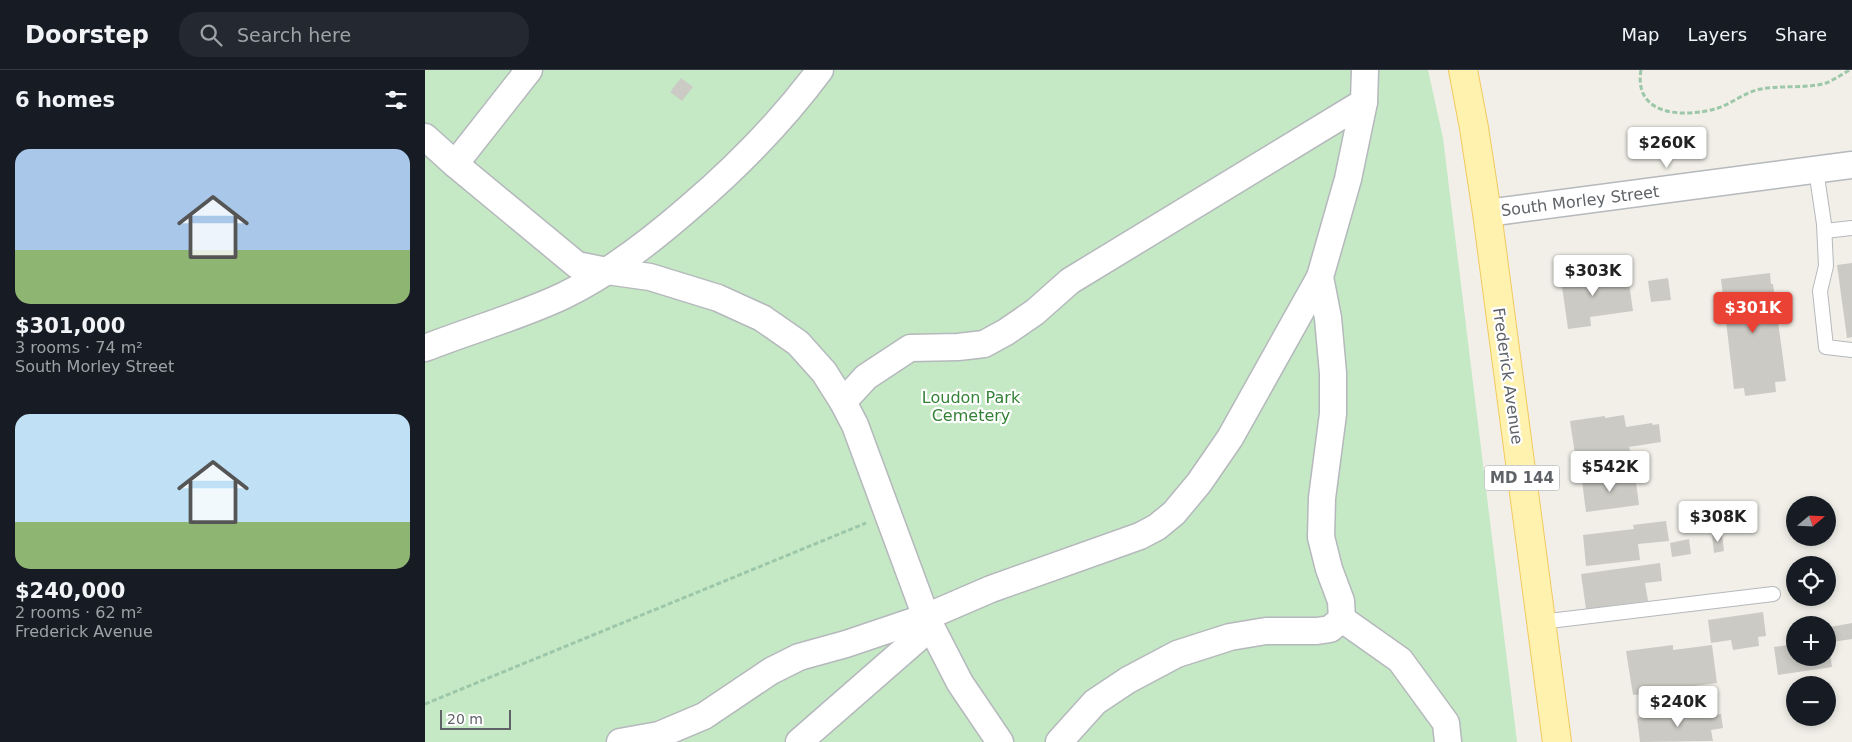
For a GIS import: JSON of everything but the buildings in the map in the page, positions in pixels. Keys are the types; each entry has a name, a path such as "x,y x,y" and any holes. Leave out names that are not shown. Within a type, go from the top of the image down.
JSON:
{"main road":[{"name":"Frederick Avenue","path":"1463,70 1487,213 1557,742"}],"street":[{"path":"455,164 529,70"},
{"path":"425,348 530,311 565,295 607,271 652,240 709,191 757,145 820,70"},
{"path":"620,742 659,735 704,716 771,671 799,657 846,644 927,617 991,589 1140,536 1157,527 1174,513 1199,483 1230,438 1320,277 1348,179 1364,102 1365,70"},
{"path":"843,402 866,377 909,348 958,347 984,344 1006,332 1035,312 1070,281 1364,102"},
{"path":"425,137 577,264 607,271 650,277 718,298 762,318 798,343 823,372 843,402 855,425 927,617 961,683 1000,742"},
{"name":"South Morley Street","path":"1487,213 1852,166"},
{"path":"1320,277 1333,373 1333,406 1322,498 1321,537 1329,569 1341,601 1342,619"},
{"path":"799,742 917,639 927,617"},
{"path":"1059,742 1095,702 1128,680 1177,654 1230,637 1266,631 1317,631 1330,629 1342,619"},
{"path":"1342,619 1400,660 1446,723 1448,742"}],"lane":[{"path":"1817,170 1825,231 1826,266 1820,291 1826,347 1852,350"},
{"path":"1825,231 1852,228"},
{"path":"1541,622 1773,594"}],"path":[{"path":"1641,70 1639,81 1644,98 1651,105 1663,110 1682,113 1700,112 1720,107 1759,89 1827,82 1849,70"},
{"path":"425,704 888,514"}],"green space":[{"name":"Loudon Park Cemetery","path":"425,70 1428,70 1443,138 1517,742 425,742"}]}
